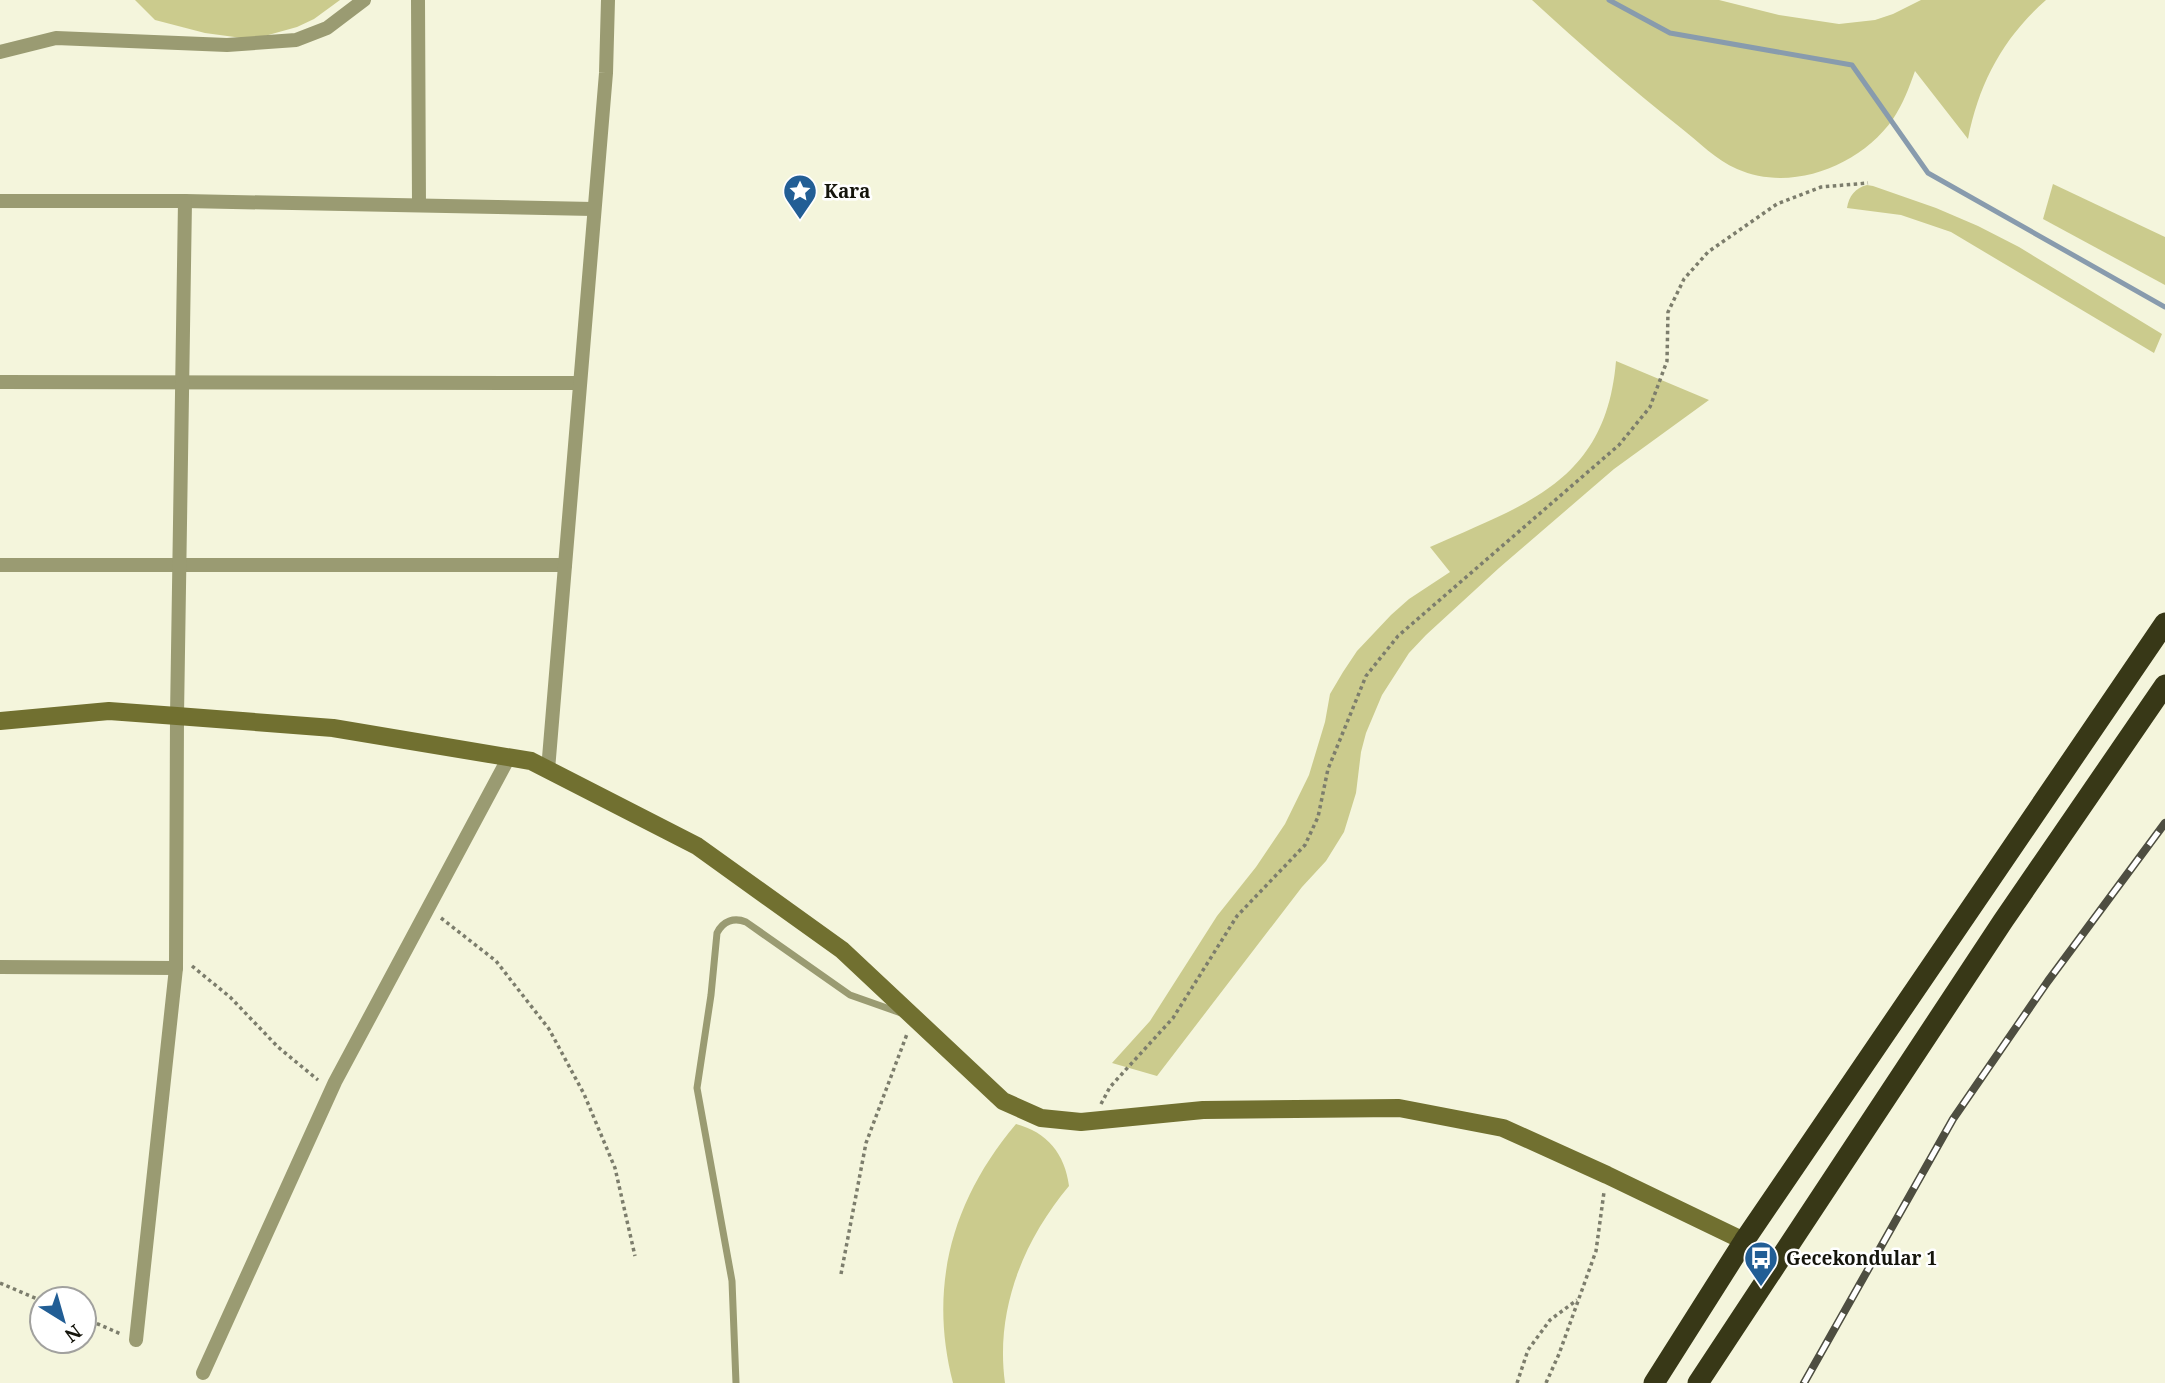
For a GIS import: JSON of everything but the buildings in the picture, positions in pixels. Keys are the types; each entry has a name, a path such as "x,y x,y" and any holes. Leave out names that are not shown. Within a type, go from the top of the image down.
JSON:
{"highway":[{"path":"1654,1383 1744,1241 2165,623"},
{"path":"1698,1383 2003,921 2165,685"}],"street":[{"path":"0,52 55,38 227,45 296,40 327,28 364,0"},
{"path":"418,0 419,205"},
{"path":"548,770 606,73 608,0"},
{"path":"0,201 185,201 593,209"},
{"path":"136,1340 176,968 185,201"},
{"path":"0,382 579,383"},
{"path":"0,565 565,565"},
{"path":"0,721 109,711 333,727 531,761 697,846 842,950 1003,1101 1041,1118 1082,1122 1203,1110 1399,1108 1503,1128 1744,1241"},
{"path":"204,1373 331,1091 509,757"},
{"path":"0,967 176,968"}],"lane":[{"path":"736,1383 732,1281 697,1088 717,933 729,920 746,922 850,995 914,1017"}],"path":[{"path":"1091,1121 1111,1087 1173,1018 1237,916 1305,845 1318,817 1328,769 1366,676 1398,636 1585,476 1619,445 1650,407 1667,361 1668,312 1684,279 1708,252 1777,204 1821,187 1868,183"},
{"path":"428,908 496,961 548,1029 584,1094 615,1168 635,1256"},
{"path":"176,952 229,997 278,1047 331,1091"},
{"path":"841,1274 866,1143 914,1017"},
{"path":"1546,1383 1596,1251 1606,1175"},
{"path":"0,1283 28,1295"},
{"path":"1517,1383 1528,1350 1542,1330 1550,1320 1579,1299"},
{"path":"98,1324 136,1340"}],"green space":[{"path":"135,0 340,0 314,19 297,27 261,37 242,38 205,33 155,20"},
{"path":"1532,0 1719,0 1779,15 1839,24 1875,20 1921,0 2046,0 2017,30 1995,63 1979,99 1968,139 1915,71 1893,119 1879,136 1862,150 1823,171 1780,178 1758,176 1737,169 1715,156 1624,82"},
{"path":"2053,184 2165,237 2165,285 2043,219"},
{"path":"1867,185 1936,208 2019,247 2162,334 2154,353 1951,232 1901,215 1847,208 1853,193"},
{"path":"1616,361 1709,400 1614,469 1499,568 1409,653 1382,695 1366,733 1356,793 1344,832 1326,861 1302,887 1157,1076 1112,1063 1150,1021 1217,916 1256,867 1285,824 1309,775 1325,722 1330,694 1357,651 1409,599 1450,572 1430,547 1528,501 1555,483 1578,462 1596,435 1609,402"},
{"path":"1016,1124 1037,1133 1053,1146 1067,1174 1069,1186 1038,1230 1016,1278 1004,1329 1005,1383 953,1383 943,1312 945,1278 951,1246 961,1214 976,1183"}],"waterway":[{"path":"1609,0 1670,33 1852,65 1928,173 2165,307"}],"railway":[{"path":"1804,1383 1953,1119 2048,981 2165,823"}],"place":[{"name":"Kara","path":"800,221"},
{"name":"Gecekondular 1","path":"1761,1288"}]}
